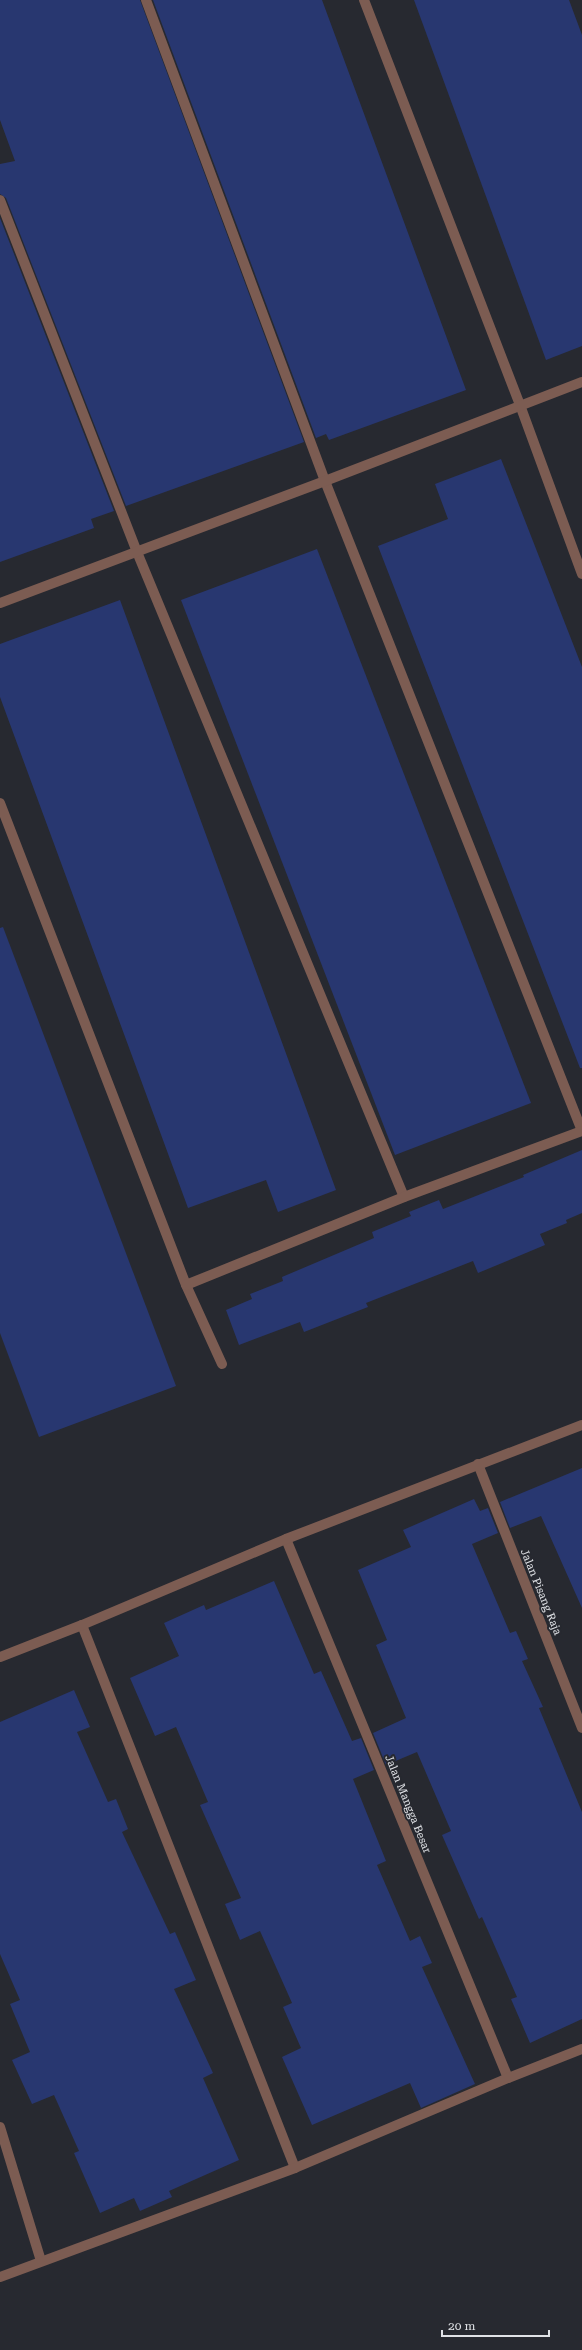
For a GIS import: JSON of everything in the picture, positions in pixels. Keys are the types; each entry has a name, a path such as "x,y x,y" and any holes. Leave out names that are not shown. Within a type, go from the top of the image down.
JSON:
{"street":[{"path":"146,0 325,481 582,1131 404,1197 186,1285"},
{"path":"364,0 520,405 582,574"},
{"path":"0,200 138,552 404,1197"},
{"path":"0,603 325,481 582,382"},
{"path":"0,803 186,1285 222,1364"},
{"path":"0,1657 82,1625 286,1539 582,1425"},
{"name":"Jalan Pisang Raja","path":"478,1464 582,1728"},
{"name":"Jalan Mangga Besar","path":"286,1539 508,2078"},
{"path":"82,1625 295,2168"},
{"path":"0,2277 295,2168 508,2078 582,2049"},
{"path":"0,2127 41,2261"}],"building":[{"path":"0,0 140,0 304,442 126,506 6,198 0,194 0,164 15,161 0,120"},
{"path":"153,0 322,0 466,390 329,440 326,434 316,438"},
{"path":"414,0 569,0 582,35 582,346 546,360"},
{"path":"0,218 114,511 91,519 94,528 0,562"},
{"path":"501,459 582,667 582,1068 580,1068 378,546 448,519 435,484"},
{"path":"317,549 531,1103 395,1155 181,600"},
{"path":"120,600 336,1190 278,1212 266,1180 188,1208 0,697 0,644"},
{"path":"3,927 176,1386 39,1437 0,1333 0,928"},
{"path":"582,1150 582,1213 566,1220 567,1223 540,1234 545,1245 478,1273 473,1261 366,1303 368,1307 304,1332 300,1322 239,1345 226,1310 252,1299 250,1294 283,1281 282,1277 374,1238 372,1232 411,1216 409,1212 439,1200 443,1209 524,1177 523,1175"},
{"path":"582,1468 582,1608 541,1516 510,1528 500,1502"},
{"path":"474,1499 480,1511 488,1508 498,1533 472,1544 510,1633 516,1631 528,1659 522,1661 543,1707 539,1708 582,1812 582,2019 530,2043 511,1999 517,1997 482,1917 479,1919 442,1835 451,1831 417,1752 386,1765 373,1733 406,1718 376,1645 387,1640 358,1570 411,1547 403,1530"},
{"path":"274,1581 314,1674 321,1671 352,1741 361,1738 374,1770 353,1779 386,1861 377,1865 410,1941 420,1936 432,1963 422,1967 475,2084 421,2108 410,2083 312,2125 282,2057 301,2048 283,2007 292,2003 260,1931 240,1940 225,1904 241,1898 200,1805 208,1802 176,1727 155,1736 130,1678 179,1656 164,1623 204,1605 206,1610"},
{"path":"74,1690 90,1727 77,1732 108,1802 116,1799 128,1829 122,1832 170,1934 175,1932 196,1980 174,1989 213,2073 203,2078 239,2160 169,2191 172,2197 140,2211 134,2198 100,2213 74,2153 79,2151 54,2095 32,2104 12,2060 30,2052 10,2004 20,2000 0,1954 0,1722"}]}
